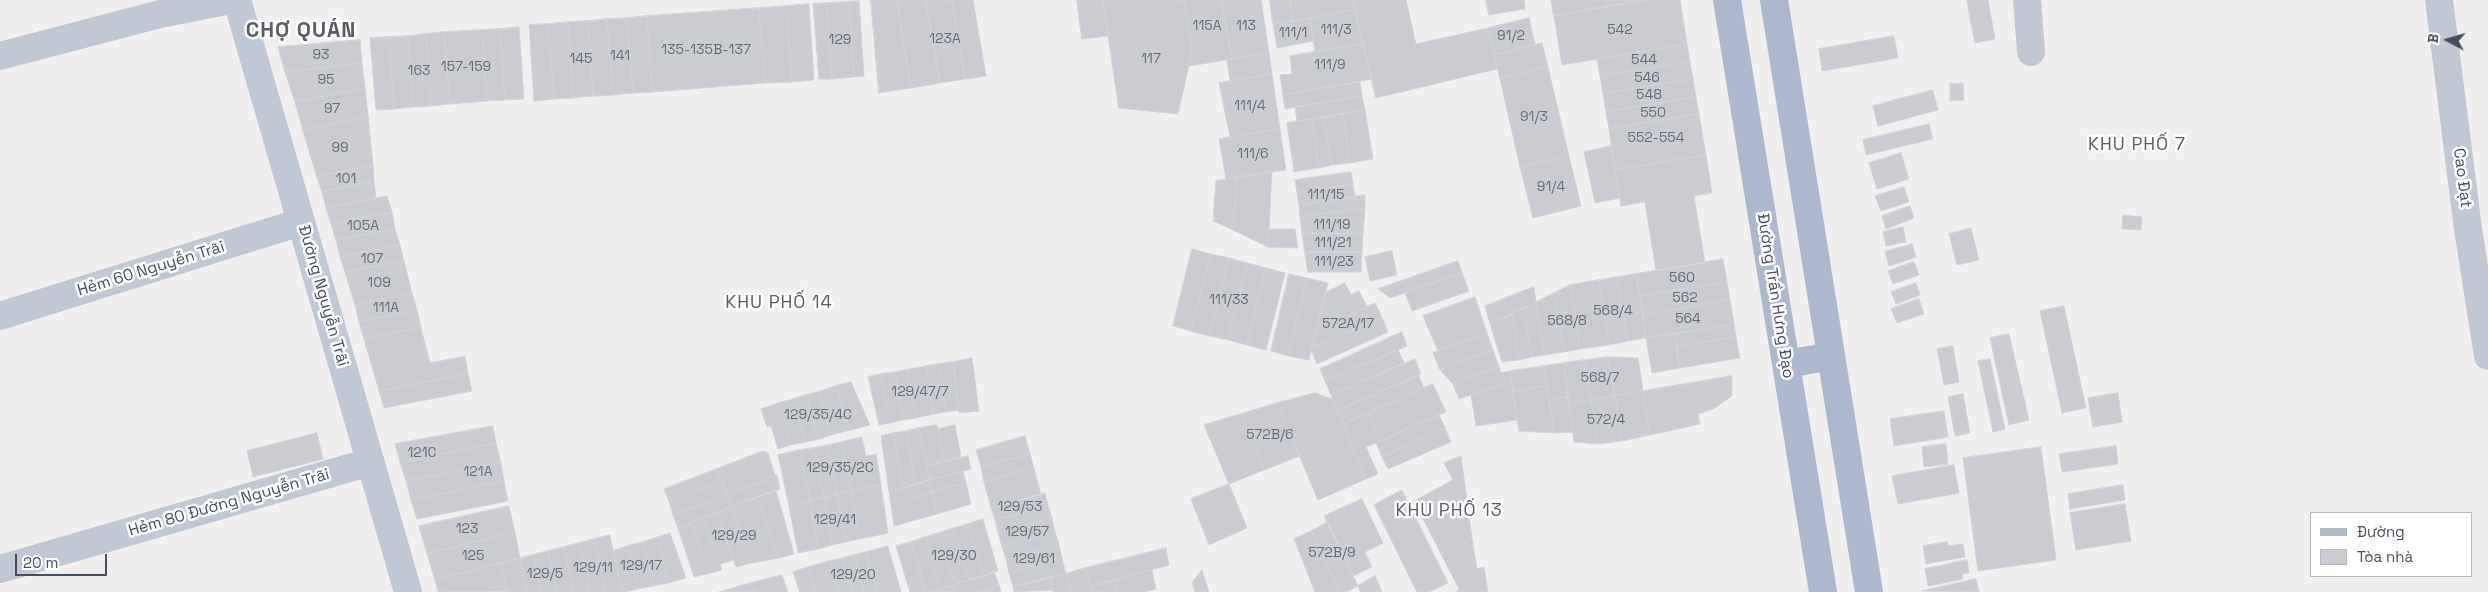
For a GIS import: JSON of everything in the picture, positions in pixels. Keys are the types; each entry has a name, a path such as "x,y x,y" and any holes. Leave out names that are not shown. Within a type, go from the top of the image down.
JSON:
{"main road":[{"name":"Đường Nguyễn Trãi","path":"237,0 408,592"},
{"name":"Đường Trần Hưng Đạo","path":"1727,0 1823,592"},
{"path":"1774,0 1869,592"},
{"path":"1787,364 1831,356"}],"street":[{"path":"0,56 160,14 231,0"},
{"path":"2027,0 2031,52"},
{"name":"Cao Đạt","path":"2440,0 2468,229 2488,356"},
{"name":"Hẻm 60 Nguyễn Trãi","path":"0,316 302,222"},
{"name":"Hẻm 80 Đường Nguyễn Trãi","path":"0,568 370,462"}],"building":[{"path":"871,0 897,0 911,88 879,93"},
{"path":"897,0 926,0 940,83 911,88"},
{"path":"926,0 952,0 965,79 940,83"},
{"path":"952,0 973,0 986,76 965,79"},
{"path":"1077,0 1103,0 1108,36 1082,39"},
{"path":"1103,0 1184,0 1192,51 1178,114 1119,108"},
{"path":"1184,0 1222,0 1232,59 1189,66 1192,51"},
{"path":"1222,0 1261,0 1269,53 1232,59"},
{"path":"1270,0 1290,0 1293,21 1273,24"},
{"path":"1290,0 1353,0 1355,10 1293,21"},
{"path":"1353,0 1406,0 1416,44 1488,28 1497,69 1376,98"},
{"path":"1486,0 1524,0 1525,9 1489,15"},
{"path":"1551,0 1606,0 1607,6 1554,16"},
{"path":"1606,0 1647,0 1607,6"},
{"path":"1647,0 1680,0 1687,44 1562,65 1554,16"},
{"path":"1967,0 1988,0 1995,39 1975,43"},
{"path":"859,1 864,76 854,77 849,2"},
{"path":"849,2 854,77 832,79 826,3"},
{"path":"826,3 832,79 819,79 813,4"},
{"path":"809,4 814,80 792,82 786,6"},
{"path":"786,6 792,82 765,83 759,8"},
{"path":"759,8 765,83 652,92 647,16"},
{"path":"1355,10 1363,44 1315,52 1310,18"},
{"path":"647,16 652,92 633,93 627,18"},
{"path":"627,18 633,93 613,95 607,19"},
{"path":"1310,18 1314,41 1277,48 1273,24"},
{"path":"1529,18 1535,44 1494,55 1488,28"},
{"path":"607,19 613,95 593,96 588,21"},
{"path":"588,21 593,96 573,98 568,22"},
{"path":"568,22 573,98 554,99 548,24"},
{"path":"548,24 554,99 534,101 529,25"},
{"path":"519,27 524,99 505,100 500,29"},
{"path":"500,29 505,100 487,101 482,30"},
{"path":"482,30 487,101 450,104 444,32"},
{"path":"444,32 450,104 431,106 426,34"},
{"path":"426,34 431,106 413,107 408,36"},
{"path":"408,36 413,107 394,109 389,37"},
{"path":"1894,36 1898,58 1822,71 1819,49"},
{"path":"389,37 394,109 376,110 370,38"},
{"path":"360,40 362,63 285,72 278,47"},
{"path":"1542,43 1548,67 1500,79 1494,55"},
{"path":"1363,44 1372,79 1283,95 1280,75 1292,74 1290,56"},
{"path":"1687,44 1690,62 1600,76 1597,59"},
{"path":"1269,53 1272,74 1230,81 1227,60"},
{"path":"1690,62 1693,79 1603,94 1600,76"},
{"path":"362,63 365,88 295,102 285,72"},
{"path":"1548,67 1569,156 1520,167 1500,79"},
{"path":"1272,74 1280,129 1230,137 1219,83"},
{"path":"1693,79 1696,97 1606,112 1603,94"},
{"path":"1360,82 1362,96 1285,109 1283,95"},
{"path":"1963,83 1964,100 1950,101 1950,84"},
{"path":"365,88 368,116 303,131 295,102"},
{"path":"1933,90 1938,110 1878,126 1873,106"},
{"path":"1362,96 1365,110 1297,121 1295,107"},
{"path":"1696,97 1699,114 1609,129 1606,112"},
{"path":"1365,110 1373,159 1350,163 1343,114"},
{"path":"1343,114 1350,163 1332,165 1324,117"},
{"path":"1699,114 1706,155 1615,170 1609,129"},
{"path":"368,116 373,165 317,177 303,131"},
{"path":"1324,117 1332,165 1319,168 1312,119"},
{"path":"1312,119 1319,168 1294,172 1287,123"},
{"path":"1929,124 1933,139 1866,155 1863,140"},
{"path":"1280,129 1286,170 1226,179 1219,139"},
{"path":"1611,146 1620,198 1595,203 1584,152"},
{"path":"1901,153 1909,179 1877,189 1869,163"},
{"path":"1706,155 1712,193 1694,196 1705,263 1656,271 1645,202 1621,206 1615,170"},
{"path":"1569,156 1581,206 1533,218 1520,167"},
{"path":"373,165 374,181 322,192 317,177"},
{"path":"1272,172 1268,247 1233,230 1237,177"},
{"path":"1351,172 1353,184 1297,193 1295,180"},
{"path":"1237,177 1233,230 1213,221 1216,181"},
{"path":"374,181 376,198 326,208 322,192"},
{"path":"1353,184 1355,197 1299,205 1297,193"},
{"path":"1904,187 1909,202 1881,211 1875,196"},
{"path":"1365,195 1365,208 1300,217 1299,205"},
{"path":"387,196 392,212 331,224 326,208"},
{"path":"1910,206 1914,218 1886,229 1882,216"},
{"path":"1365,208 1363,234 1302,233 1300,217"},
{"path":"392,212 395,229 336,240 331,224"},
{"path":"2123,215 2142,217 2141,230 2122,229"},
{"path":"1903,227 1906,242 1886,246 1883,232"},
{"path":"1971,228 1979,260 1957,265 1949,234"},
{"path":"395,229 400,245 340,257 336,240"},
{"path":"1269,229 1295,229 1298,248 1268,247"},
{"path":"1302,233 1363,234 1362,252 1305,252"},
{"path":"1912,244 1916,257 1889,266 1885,252"},
{"path":"400,245 404,261 345,272 340,257"},
{"path":"1192,249 1211,254 1191,331 1173,326"},
{"path":"1392,251 1397,275 1370,281 1365,257"},
{"path":"1305,252 1362,252 1361,272 1308,272"},
{"path":"1211,254 1229,258 1210,336 1191,331"},
{"path":"1229,258 1248,263 1228,340 1210,336"},
{"path":"1723,259 1727,282 1640,296 1636,274"},
{"path":"404,261 412,293 355,305 345,272"},
{"path":"1458,261 1462,273 1390,298 1378,289"},
{"path":"1914,262 1919,275 1893,284 1888,271"},
{"path":"1248,263 1266,268 1247,345 1228,340"},
{"path":"1266,268 1285,273 1266,350 1247,345"},
{"path":"1462,273 1469,291 1412,311 1405,293"},
{"path":"1289,274 1307,278 1288,356 1271,351"},
{"path":"1636,274 1646,338 1628,341 1617,277"},
{"path":"1617,277 1628,341 1609,345 1599,280"},
{"path":"1307,278 1328,283 1309,360 1288,356"},
{"path":"1599,280 1609,345 1580,349 1570,285"},
{"path":"1727,282 1730,300 1643,315 1640,296"},
{"path":"1345,283 1351,295 1321,310 1325,293"},
{"path":"1916,283 1920,295 1896,304 1891,292"},
{"path":"1570,285 1580,349 1564,352 1554,293"},
{"path":"1534,287 1536,302 1490,324 1485,306"},
{"path":"1359,291 1367,307 1316,332 1321,310"},
{"path":"412,293 417,310 359,322 355,305"},
{"path":"1554,293 1564,352 1545,355 1536,302"},
{"path":"1475,297 1487,333 1438,351 1423,316"},
{"path":"1919,299 1924,314 1897,323 1891,309"},
{"path":"1730,300 1734,324 1646,338 1643,315"},
{"path":"1536,302 1545,355 1532,357 1524,308"},
{"path":"1375,303 1382,317 1311,349 1316,332"},
{"path":"2064,306 2086,408 2062,413 2040,311"},
{"path":"1524,308 1532,357 1519,360 1512,314"},
{"path":"417,310 421,328 364,339 359,322"},
{"path":"1512,314 1519,360 1502,362 1490,324"},
{"path":"1382,317 1388,332 1317,364 1311,349"},
{"path":"1734,324 1736,337 1676,347 1675,334"},
{"path":"421,328 430,363 465,356 468,374 379,391 364,339"},
{"path":"1402,332 1407,346 1325,381 1320,369"},
{"path":"1487,333 1493,350 1440,370 1433,353"},
{"path":"1675,334 1680,368 1652,373 1646,338"},
{"path":"2009,334 2029,420 2009,425 1990,338"},
{"path":"1736,337 1740,358 1680,368 1676,347"},
{"path":"1953,346 1959,382 1944,385 1937,349"},
{"path":"1398,350 1404,363 1331,395 1325,381"},
{"path":"1493,350 1499,367 1453,384 1440,370"},
{"path":"1608,357 1638,358 1643,391 1615,396"},
{"path":"1608,357 1615,396 1591,400 1585,360"},
{"path":"972,358 979,411 959,413 953,362"},
{"path":"1415,359 1421,374 1337,411 1331,395"},
{"path":"1990,359 2005,429 1993,432 1978,361"},
{"path":"1585,360 1591,400 1569,403 1564,363"},
{"path":"953,362 959,410 946,412 939,364"},
{"path":"1564,363 1568,397 1549,400 1544,366"},
{"path":"939,364 946,412 933,414 926,366"},
{"path":"926,366 933,414 916,418 907,370"},
{"path":"1544,366 1547,386 1513,392 1510,371"},
{"path":"1499,367 1501,373 1510,371 1511,381 1459,399 1453,384"},
{"path":"907,370 916,418 903,420 895,372"},
{"path":"895,372 903,420 890,423 881,374"},
{"path":"468,374 472,391 384,408 379,391"},
{"path":"881,374 890,423 879,425 868,377"},
{"path":"1418,375 1424,388 1343,424 1337,411"},
{"path":"1732,376 1732,396 1713,409 1698,414 1700,424 1650,435 1643,391"},
{"path":"1511,381 1517,420 1476,426 1471,395"},
{"path":"851,382 870,425 850,430 836,386"},
{"path":"1433,384 1446,412 1380,441 1368,413"},
{"path":"836,386 850,430 831,435 818,392"},
{"path":"1547,386 1554,433 1519,431 1513,392"},
{"path":"1643,391 1650,435 1622,441 1615,396"},
{"path":"818,392 831,435 819,439 806,395"},
{"path":"1315,393 1332,399 1366,479 1318,500 1277,403"},
{"path":"2118,393 2122,422 2093,427 2088,398"},
{"path":"1963,394 1970,433 1955,436 1948,397"},
{"path":"806,395 819,439 806,442 793,399"},
{"path":"1615,396 1622,441 1597,444 1591,400"},
{"path":"1568,397 1573,432 1554,433 1549,400"},
{"path":"793,399 806,442 790,445 776,404"},
{"path":"1591,400 1597,444 1574,442 1569,403"},
{"path":"1277,403 1300,456 1264,470 1241,414"},
{"path":"776,404 790,445 778,449 771,426 767,427 761,409"},
{"path":"1944,411 1948,437 1894,446 1890,419"},
{"path":"1368,413 1380,441 1366,447 1378,474 1366,479 1343,424"},
{"path":"1241,414 1264,470 1229,484 1204,425"},
{"path":"1439,415 1445,428 1382,457 1376,443"},
{"path":"937,425 944,461 927,466 919,428"},
{"path":"955,425 961,457 944,461 938,429"},
{"path":"493,426 496,443 400,462 395,444"},
{"path":"919,428 930,480 916,485 907,431"},
{"path":"1445,428 1451,442 1388,469 1382,457"},
{"path":"907,431 916,485 903,488 894,433"},
{"path":"317,433 323,459 253,477 247,451"},
{"path":"894,433 903,488 889,492 881,436"},
{"path":"1025,436 1030,454 981,467 976,450"},
{"path":"862,437 866,456 876,454 881,485 851,491 842,442"},
{"path":"842,442 851,491 837,495 828,445"},
{"path":"496,443 501,463 406,481 400,462"},
{"path":"1946,444 1948,464 1924,467 1922,447"},
{"path":"828,445 837,495 824,498 814,448"},
{"path":"2116,446 2118,464 2062,472 2059,454"},
{"path":"2041,447 2056,560 1978,571 1963,458"},
{"path":"814,448 824,498 810,501 800,450"},
{"path":"800,450 810,501 789,506 778,455"},
{"path":"763,451 768,453 775,476 727,495 717,469"},
{"path":"1030,454 1034,468 984,482 981,467"},
{"path":"968,456 971,469 930,480 927,466"},
{"path":"1461,456 1472,538 1441,554 1414,501 1453,480 1444,463"},
{"path":"501,463 504,481 411,500 406,481"},
{"path":"1954,465 1959,493 1898,504 1892,476"},
{"path":"1034,468 1041,495 991,508 984,482"},
{"path":"717,469 722,481 669,502 664,489"},
{"path":"963,471 966,483 932,492 930,480"},
{"path":"777,475 780,489 732,507 727,495"},
{"path":"930,480 932,492 891,504 889,492"},
{"path":"504,481 508,501 417,519 411,500"},
{"path":"722,481 727,495 673,515 669,502"},
{"path":"966,483 971,504 937,514 932,492"},
{"path":"1229,484 1247,528 1209,545 1191,499"},
{"path":"881,485 888,533 860,539 851,491"},
{"path":"2123,485 2125,500 2070,509 2068,494"},
{"path":"776,490 794,554 779,558 757,497"},
{"path":"1402,490 1448,583 1429,592 1417,592 1374,505"},
{"path":"851,491 860,539 846,542 837,495"},
{"path":"932,492 937,514 894,526 891,504"},
{"path":"1045,493 1048,506 995,520 991,508"},
{"path":"727,495 732,507 678,528 673,515"},
{"path":"837,495 846,542 832,545 824,498"},
{"path":"757,497 779,558 752,563 732,507"},
{"path":"824,498 832,545 818,549 810,501"},
{"path":"1362,499 1383,543 1365,552 1372,567 1353,576 1324,516"},
{"path":"810,501 818,549 798,553 789,506"},
{"path":"2125,504 2131,541 2076,550 2070,513"},
{"path":"509,506 515,532 427,554 419,526"},
{"path":"1048,506 1052,518 998,533 995,520"},
{"path":"732,507 752,563 736,567 717,513"},
{"path":"717,513 734,560 720,564 704,518"},
{"path":"704,518 722,570 710,573 692,523"},
{"path":"1052,518 1055,532 1002,546 998,533"},
{"path":"983,519 998,571 984,576 968,524"},
{"path":"1328,522 1358,586 1346,592 1340,592 1311,531"},
{"path":"692,523 710,573 694,577 678,528"},
{"path":"968,524 984,576 969,580 954,528"},
{"path":"954,528 969,580 955,584 939,533"},
{"path":"1311,531 1340,592 1315,592 1294,539"},
{"path":"515,532 520,558 435,580 427,554"},
{"path":"1055,532 1059,545 1006,560 1002,546"},
{"path":"670,533 686,578 668,583 658,537"},
{"path":"939,533 955,584 941,589 925,537"},
{"path":"610,535 623,592 606,592 594,539"},
{"path":"658,537 668,583 653,586 643,542"},
{"path":"925,537 941,589 931,592 926,592 911,542"},
{"path":"1472,538 1477,569 1484,567 1488,592 1456,592 1459,589 1441,554"},
{"path":"594,539 606,592 590,592 579,543"},
{"path":"643,542 653,586 638,589 628,546"},
{"path":"911,542 926,592 910,592 896,546"},
{"path":"1947,542 1948,546 1963,544 1965,557 1926,564 1923,546"},
{"path":"579,543 590,592 574,592 564,547"},
{"path":"1059,545 1062,558 1009,573 1006,560"},
{"path":"628,546 638,589 623,592 613,551"},
{"path":"888,546 901,592 877,592 866,552"},
{"path":"564,547 574,592 557,592 548,551"},
{"path":"1166,548 1169,565 1090,587 1085,568"},
{"path":"548,551 557,592 541,592 533,555"},
{"path":"866,552 877,592 864,592 854,555"},
{"path":"533,555 541,592 527,592 520,558"},
{"path":"854,555 864,592 852,592 843,558"},
{"path":"520,558 527,592 507,592 500,563"},
{"path":"843,558 852,592 839,592 830,561"},
{"path":"1062,558 1066,574 1013,587 1009,573"},
{"path":"1967,560 1969,573 1962,574 1963,579 1928,586 1925,569"},
{"path":"830,561 839,592 815,592 808,567"},
{"path":"500,563 507,591 438,592 435,580"},
{"path":"808,567 815,592 800,592 793,572"},
{"path":"1085,568 1092,592 1071,592 1066,574"},
{"path":"1152,570 1156,589 1144,592 1117,592 1114,580"},
{"path":"1202,570 1209,592 1195,592 1192,583"},
{"path":"994,572 999,585 977,592 955,592 953,585"},
{"path":"1066,574 1071,592 1053,592 1050,577"},
{"path":"782,575 788,592 754,592 751,583"},
{"path":"1375,576 1382,592 1360,592 1358,586"},
{"path":"1050,577 1053,590 1014,592 1013,587"},
{"path":"1976,579 1979,592 1922,591"},
{"path":"1114,580 1117,592 1092,592 1090,587"},
{"path":"751,583 754,592 719,592"},
{"path":"953,585 955,592 931,592 941,589"},
{"path":"999,585 1001,592 977,592"}],"district":[{"name":"CHỢ QUÁN","path":"301,31"},
{"name":"KHU PHỐ 7","path":"2137,145"},
{"name":"KHU PHỐ 14","path":"779,303"},
{"name":"KHU PHỐ 13","path":"1449,511"}]}
